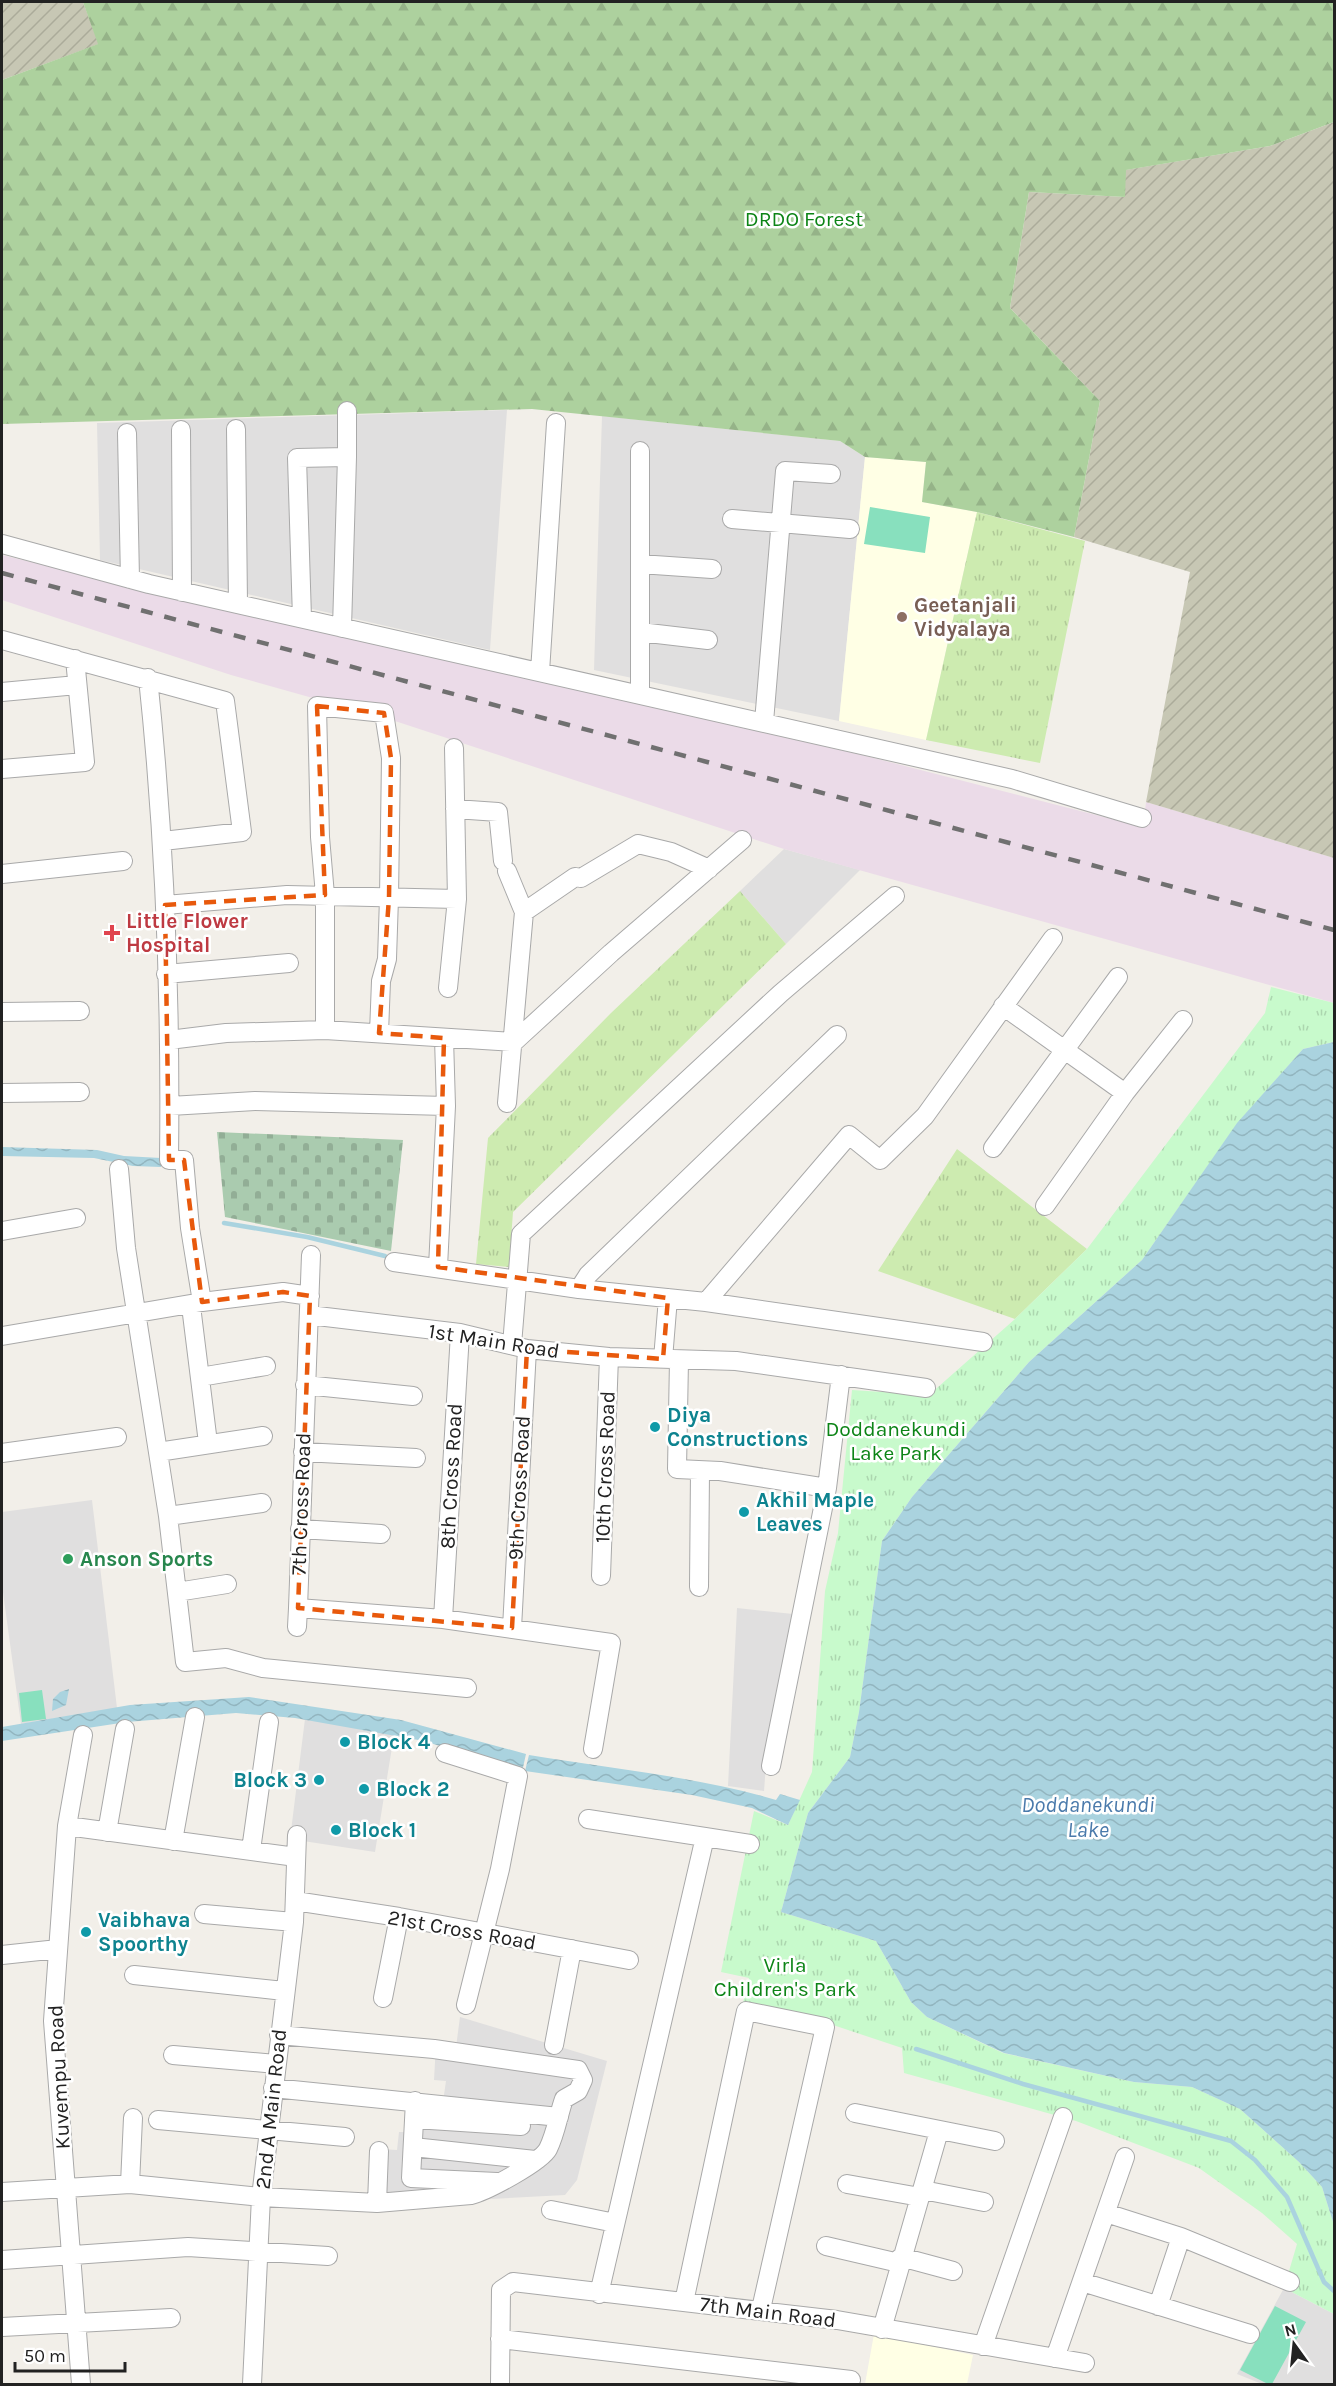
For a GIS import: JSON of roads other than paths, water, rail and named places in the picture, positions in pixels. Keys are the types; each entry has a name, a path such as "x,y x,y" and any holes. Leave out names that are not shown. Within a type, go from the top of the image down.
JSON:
{"street":[{"path":"342,628 347,457 346,411"},
{"path":"540,672 556,423"},
{"path":"236,429 238,604"},
{"path":"181,430 182,592"},
{"path":"127,433 130,579"},
{"path":"640,451 640,694"},
{"path":"302,618 297,458 347,457"},
{"path":"764,722 785,471 831,474"},
{"path":"732,519 850,529"},
{"path":"2,544 182,592 1012,779 1142,818"},
{"path":"640,564 712,569"},
{"path":"640,633 708,640"},
{"path":"2,640 148,678 225,702 242,832 163,841"},
{"path":"2,769 85,762 75,659"},
{"path":"148,678 163,841 169,1040 169,1160 184,1160 200,1377 208,1443"},
{"path":"2,692 76,685"},
{"path":"325,1030 325,895 320,837 316,706 384,713 391,758 387,959 381,981 380,1033"},
{"path":"448,988 457,899 454,747"},
{"path":"455,809 498,812 505,866 524,919 507,1103"},
{"path":"169,1040 226,1033 325,1030 514,1042 742,840"},
{"path":"524,919 575,877 581,878 638,844 671,852 709,869"},
{"path":"2,874 123,861"},
{"path":"165,905 287,895 457,899"},
{"name":"9th Cross Road","path":"512,1628 519,1347 515,1279 521,1234 781,993 895,896"},
{"path":"706,1302 849,1135 880,1160 925,1116 1053,938"},
{"path":"166,974 290,963"},
{"path":"993,1148 1063,1049 1118,977"},
{"path":"1002,1006 1125,1093"},
{"path":"2,1012 80,1011"},
{"path":"1045,1206 1125,1093 1183,1020"},
{"path":"579,1289 588,1275 837,1035"},
{"path":"438,1267 446,1106 444,1038"},
{"path":"2,1093 80,1092"},
{"path":"170,1106 255,1101 446,1106"},
{"path":"119,1169 135,1316 168,1516 185,1662 226,1658 275,1669 467,1688"},
{"path":"2,1231 76,1218"},
{"name":"7th Cross Road","path":"297,1627 310,1255"},
{"path":"394,1262 579,1289 706,1302 983,1342"},
{"path":"2,1336 283,1292 310,1296"},
{"path":"668,1298 677,1470 720,1471 827,1488"},
{"name":"1st Main Road","path":"309,1314 460,1333 519,1347 609,1357 736,1361 926,1388"},
{"name":"8th Cross Road","path":"443,1619 460,1333"},
{"name":"10th Cross Road","path":"602,1576 609,1357"},
{"path":"200,1377 266,1366"},
{"path":"771,1766 827,1488 841,1375"},
{"path":"305,1385 413,1396"},
{"path":"158,1452 263,1436"},
{"path":"2,1453 117,1437"},
{"path":"303,1452 416,1458"},
{"path":"699,1587 700,1471"},
{"path":"168,1516 262,1503"},
{"path":"300,1529 381,1534"},
{"path":"177,1592 227,1584"},
{"path":"298,1608 443,1619 611,1643 593,1749"},
{"path":"173,1841 195,1717"},
{"path":"250,1850 269,1722"},
{"path":"107,1832 125,1729"},
{"name":"Kuvempu Road","path":"81,2385 53,2020 67,1826 83,1735"},
{"path":"445,1754 519,1776 500,1869 466,2005"},
{"path":"588,1819 750,1844"},
{"path":"67,1826 296,1857"},
{"name":"2nd A Main Road","path":"252,2385 261,2197 294,1922 297,1835"},
{"path":"599,2294 705,1838"},
{"name":"21st Cross Road","path":"295,1902 399,1917 483,1935 629,1960"},
{"path":"204,1914 294,1922"},
{"path":"383,1998 399,1917"},
{"path":"2,1954 58,1949"},
{"path":"554,2045 572,1949"},
{"path":"134,1975 284,1991"},
{"path":"684,2302 746,2010 825,2027 761,2309"},
{"path":"2,2192 130,2184 261,2197 377,2203 471,2195 486,2191 546,2152 564,2100 578,2091 583,2080 578,2070 434,2049 279,2035"},
{"path":"173,2055 276,2064"},
{"path":"273,2088 557,2125"},
{"path":"413,2107 521,2126"},
{"path":"413,2107 411,2178 500,2182"},
{"path":"855,2113 995,2141"},
{"path":"982,2346 1063,2117"},
{"path":"130,2184 133,2118"},
{"path":"158,2120 345,2137"},
{"path":"882,2329 939,2131"},
{"path":"413,2147 535,2160"},
{"path":"377,2203 379,2151"},
{"path":"1055,2358 1125,2157"},
{"path":"848,2184 984,2202"},
{"path":"551,2210 615,2223"},
{"path":"1106,2213 1181,2237 1290,2282"},
{"path":"1158,2306 1181,2237"},
{"path":"826,2246 953,2271"},
{"path":"2,2260 188,2247 328,2256"},
{"name":"7th Main Road","path":"500,2340 501,2290 513,2282 599,2294 761,2309 1085,2363"},
{"path":"1082,2282 1250,2334"},
{"path":"2,2327 171,2318"},
{"path":"500,2385 500,2340 851,2380"}],"water":[{"name":"Doddanekundi Lake","path":"1334,1042 1334,2225 1322,2187 1299,2162 1240,2109 1192,2087 1134,2082 1004,2053 927,2017 911,2002 876,1941 781,1912 808,1813 850,1757 859,1712 882,1541 912,1497 1029,1362 1142,1260 1237,1123 1303,1049"},
{"path":"2,1147 97,1150 124,1156 161,1158 161,1167 133,1166 94,1158 2,1156"},
{"path":"69,1689 66,1705 52,1711 53,1699 60,1692"},
{"path":"249,1697 401,1720 526,1754 522,1772 424,1741 295,1718 236,1713 127,1722 2,1741 2,1727 130,1705"},
{"path":"529,1755 684,1779 776,1800 780,1794 800,1800 788,1825 752,1808 692,1795 525,1771"}],"waterway":[{"path":"224,1223 307,1237 385,1256"},
{"path":"916,2049 1023,2084 1231,2141 1255,2160 1287,2197 1324,2282 1334,2291"}],"railway":[{"path":"2,573 1334,930"}],"place":[{"name":"Geetanjali Vidyalaya","path":"902,617"},
{"name":"Little Flower Hospital","path":"112,933"},
{"name":"Diya Constructions","path":"655,1427"},
{"name":"Akhil Maple Leaves","path":"744,1512"},
{"name":"Anson Sports","path":"68,1559"},
{"name":"Block 4","path":"345,1742"},
{"name":"Block 3","path":"319,1780"},
{"name":"Block 2","path":"364,1789"},
{"name":"Block 1","path":"336,1830"},
{"name":"Vaibhava Spoorthy","path":"86,1932"}],"park label":[{"name":"DRDO Forest","path":"804,219"},
{"name":"Doddanekundi Lake Park","path":"896,1441"},
{"name":"Virla Children's Park","path":"785,1977"}]}
